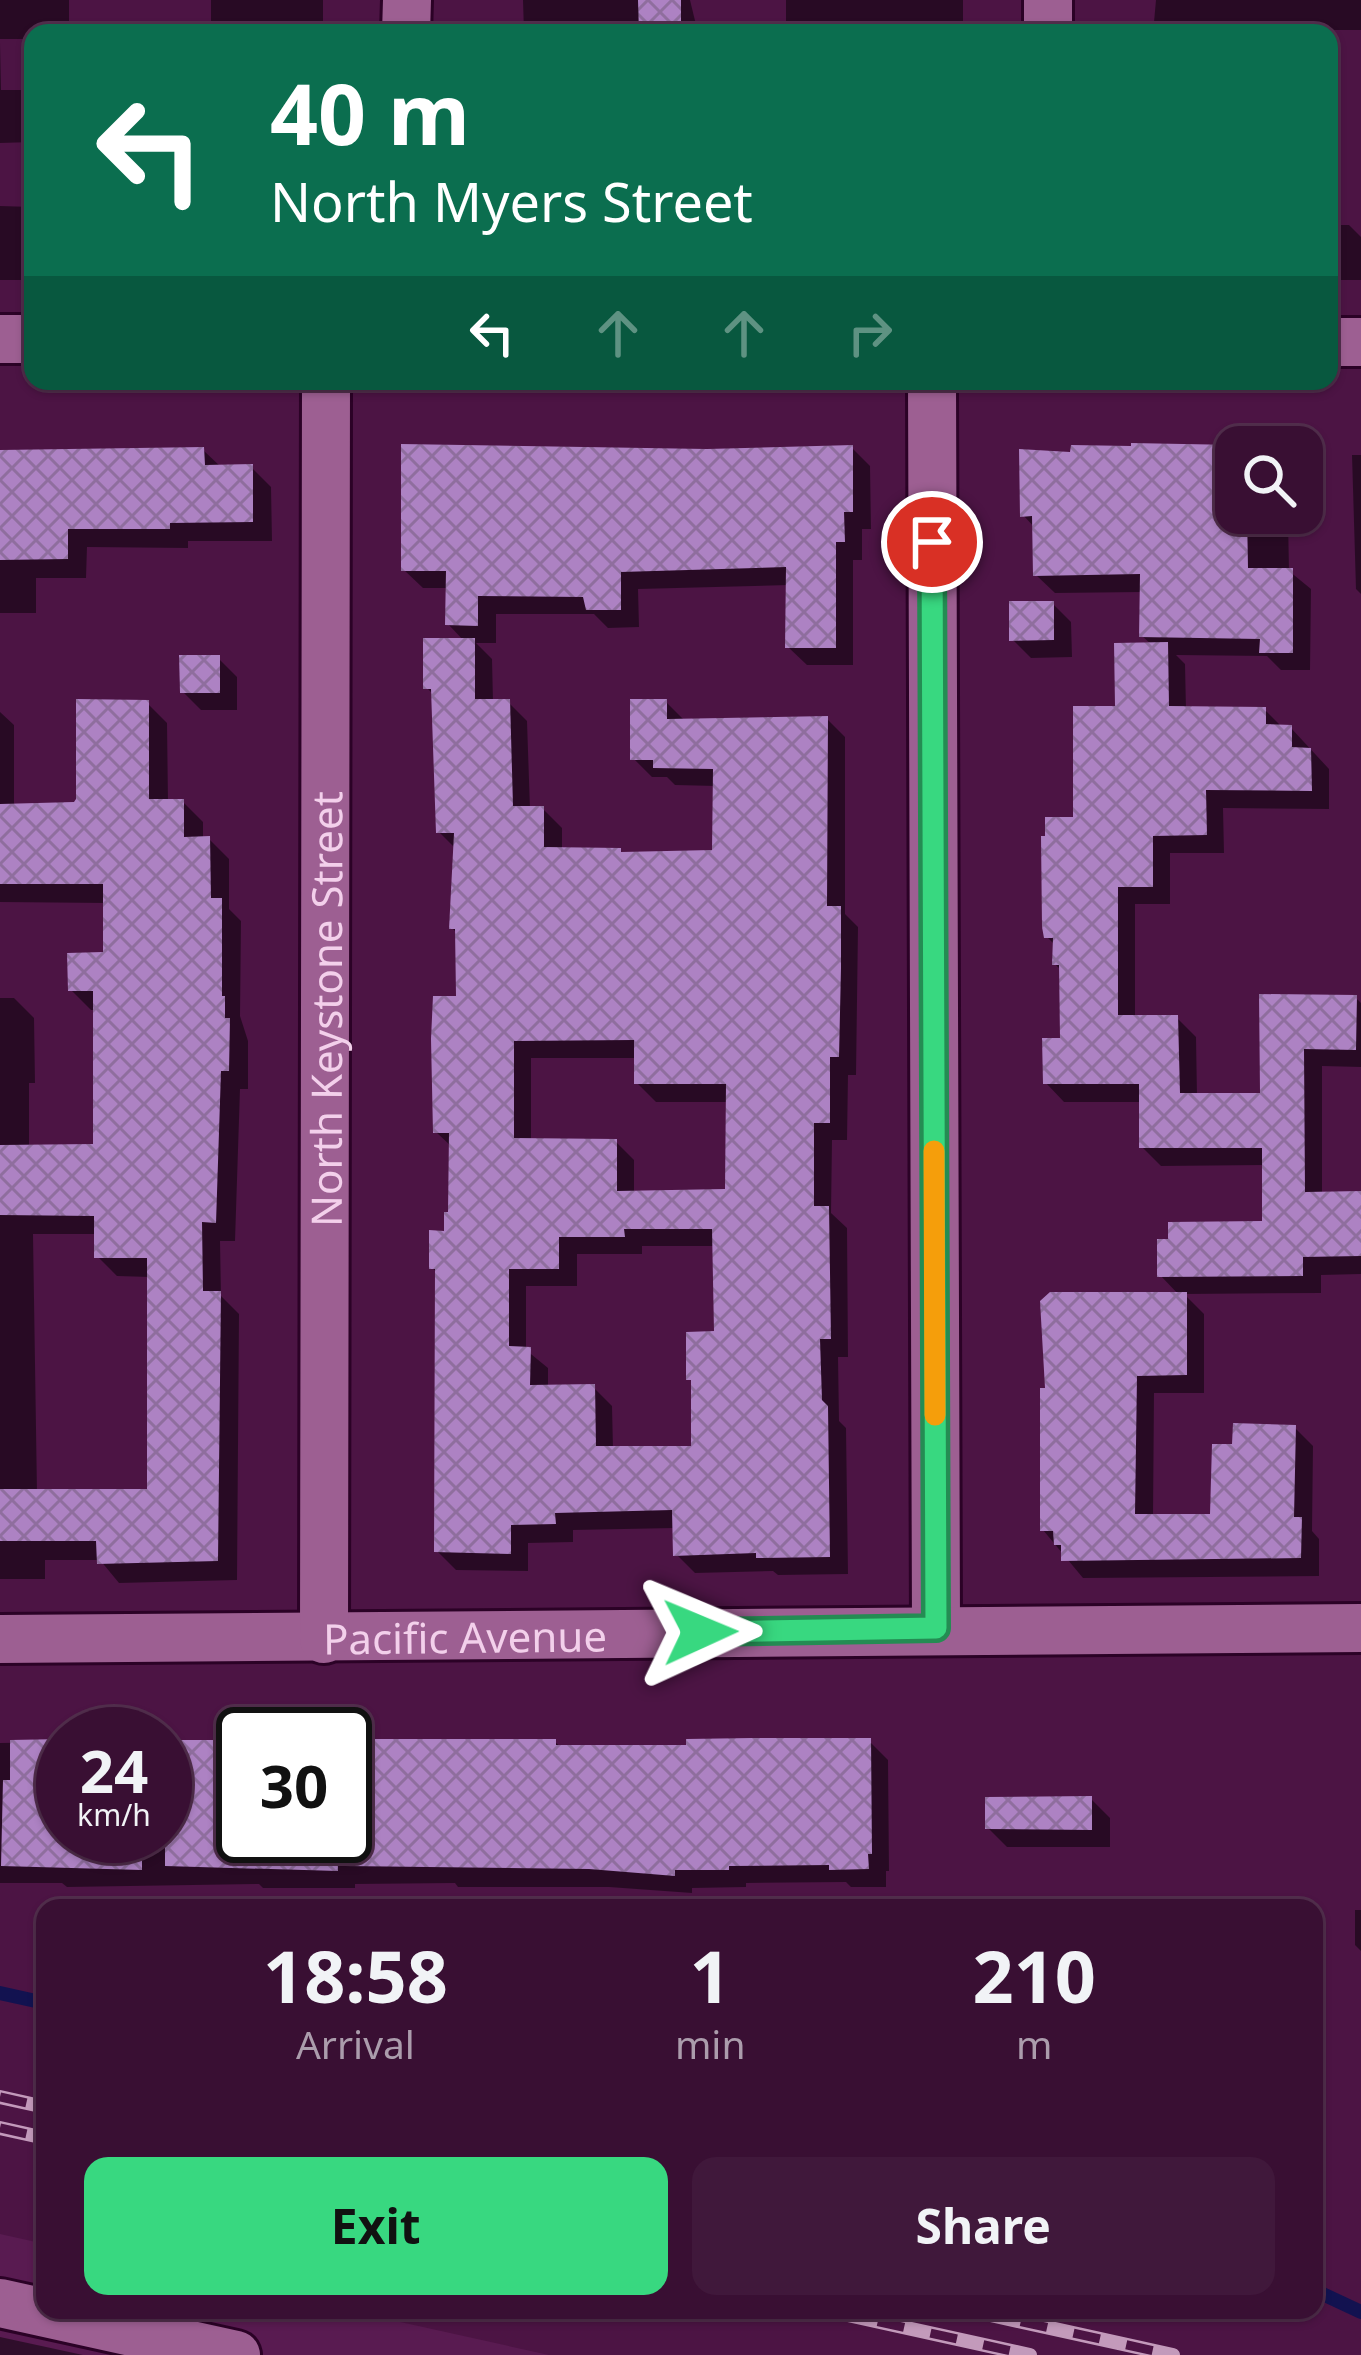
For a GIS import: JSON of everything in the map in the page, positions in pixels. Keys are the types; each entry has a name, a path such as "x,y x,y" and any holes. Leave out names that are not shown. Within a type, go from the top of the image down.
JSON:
{"street":[{"name":"North Keystone Street","path":"324,1639 326,390"},
{"path":"932,390 936,1628"},
{"name":"Pacific Avenue","path":"0,1639 1361,1628"},
{"path":"0,2303 36,2311"},
{"path":"73,2319 236,2355"}],"shaded area":[{"path":"0,2234 36,2242 36,2319 387,2319 549,2355 0,2355"}],"building":[{"path":"638,0 681,0 681,24 639,24"},
{"path":"401,444 707,449 853,445 853,512 844,512 845,542 836,542 836,648 785,648 786,567 621,572 621,610 586,610 583,597 478,596 478,626 445,625 446,571 401,571"},
{"path":"1071,445 1215,445 1215,534 1247,534 1248,568 1293,568 1293,653 1259,653 1260,639 1139,637 1140,574 1033,576 1032,516 1020,517 1019,449 1070,452"},
{"path":"204,447 205,465 253,464 253,522 170,523 170,529 68,529 68,559 0,560 0,450"},
{"path":"1009,601 1054,601 1054,640 1009,641"},
{"path":"423,638 475,638 475,699 510,699 513,806 544,806 544,847 621,848 621,852 712,850 713,769 653,768 653,760 630,760 630,699 667,699 667,719 828,716 827,906 841,906 839,1057 830,1057 830,1123 814,1123 814,1206 829,1206 831,1339 820,1339 822,1400 828,1406 830,1557 673,1556 672,1510 555,1513 556,1524 511,1525 511,1554 434,1552 435,1269 429,1269 429,1230 444,1231 444,1212 448,1212 449,1133 433,1133 431,1039 433,996 456,996 455,929 449,929 454,833 436,833 431,689 423,689","holes":["634,1040 634,1084 726,1084 725,1189 617,1191 617,1139 514,1138 514,1041","624,1229 712,1229 714,1331 686,1332 691,1446 596,1446 595,1384 530,1385 531,1347 509,1346 509,1269 559,1269 559,1237 625,1237"]},
{"path":"1168,642 1169,706 1266,707 1266,724 1292,725 1292,747 1311,748 1312,791 1206,790 1207,835 1153,836 1153,887 1118,887 1118,1015 1178,1015 1180,1093 1260,1093 1259,994 1357,995 1356,1050 1304,1049 1305,1192 1361,1191 1361,1256 1303,1257 1303,1276 1157,1277 1157,1239 1168,1239 1168,1222 1262,1221 1262,1148 1139,1148 1139,1084 1043,1084 1042,1038 1060,1038 1059,965 1052,965 1053,938 1044,938 1042,927 1041,836 1045,836 1045,817 1073,817 1073,706 1115,706 1114,643"},
{"path":"179,655 220,655 220,693 180,693"},
{"path":"76,699 149,700 149,799 184,799 184,837 210,836 211,898 222,898 222,996 225,1018 230,1018 229,1071 221,1071 216,1223 202,1222 203,1291 221,1291 218,1561 97,1564 96,1541 0,1541 0,1489 147,1489 147,1258 94,1258 94,1216 0,1215 0,1145 93,1144 93,991 68,991 67,953 103,952 103,884 0,884 0,804 76,799"},
{"path":"1050,1292 1187,1292 1187,1375 1137,1376 1135,1514 1210,1514 1212,1444 1232,1444 1233,1423 1296,1425 1294,1517 1302,1517 1301,1558 1061,1561 1061,1545 1054,1545 1053,1531 1040,1531 1040,1388 1045,1388 1040,1301"},
{"path":"871,1738 869,1869 729,1866 729,1870 675,1870 675,1876 589,1869 345,1866 372,1863 372,1739 686,1745 686,1739"},
{"path":"10,1740 36,1740 36,1863 142,1863 142,1870 1,1866 3,1780 10,1780"},
{"path":"192,1740 216,1740 216,1863 338,1863 338,1871 165,1866 192,1863"},
{"path":"1092,1796 1092,1830 985,1829 985,1797"}],"waterway":[{"path":"0,1993 36,2001"},
{"path":"1323,2294 1361,2312"}],"railway":[{"path":"0,2097 36,2105"},
{"path":"0,2128 36,2136"},
{"path":"866,2319 1030,2355"},
{"path":"1009,2319 1173,2355"}],"slow traffic":[{"path":"934,1151 935,1415"}],"route":[{"path":"700,1632 936,1628 932,542"}]}
